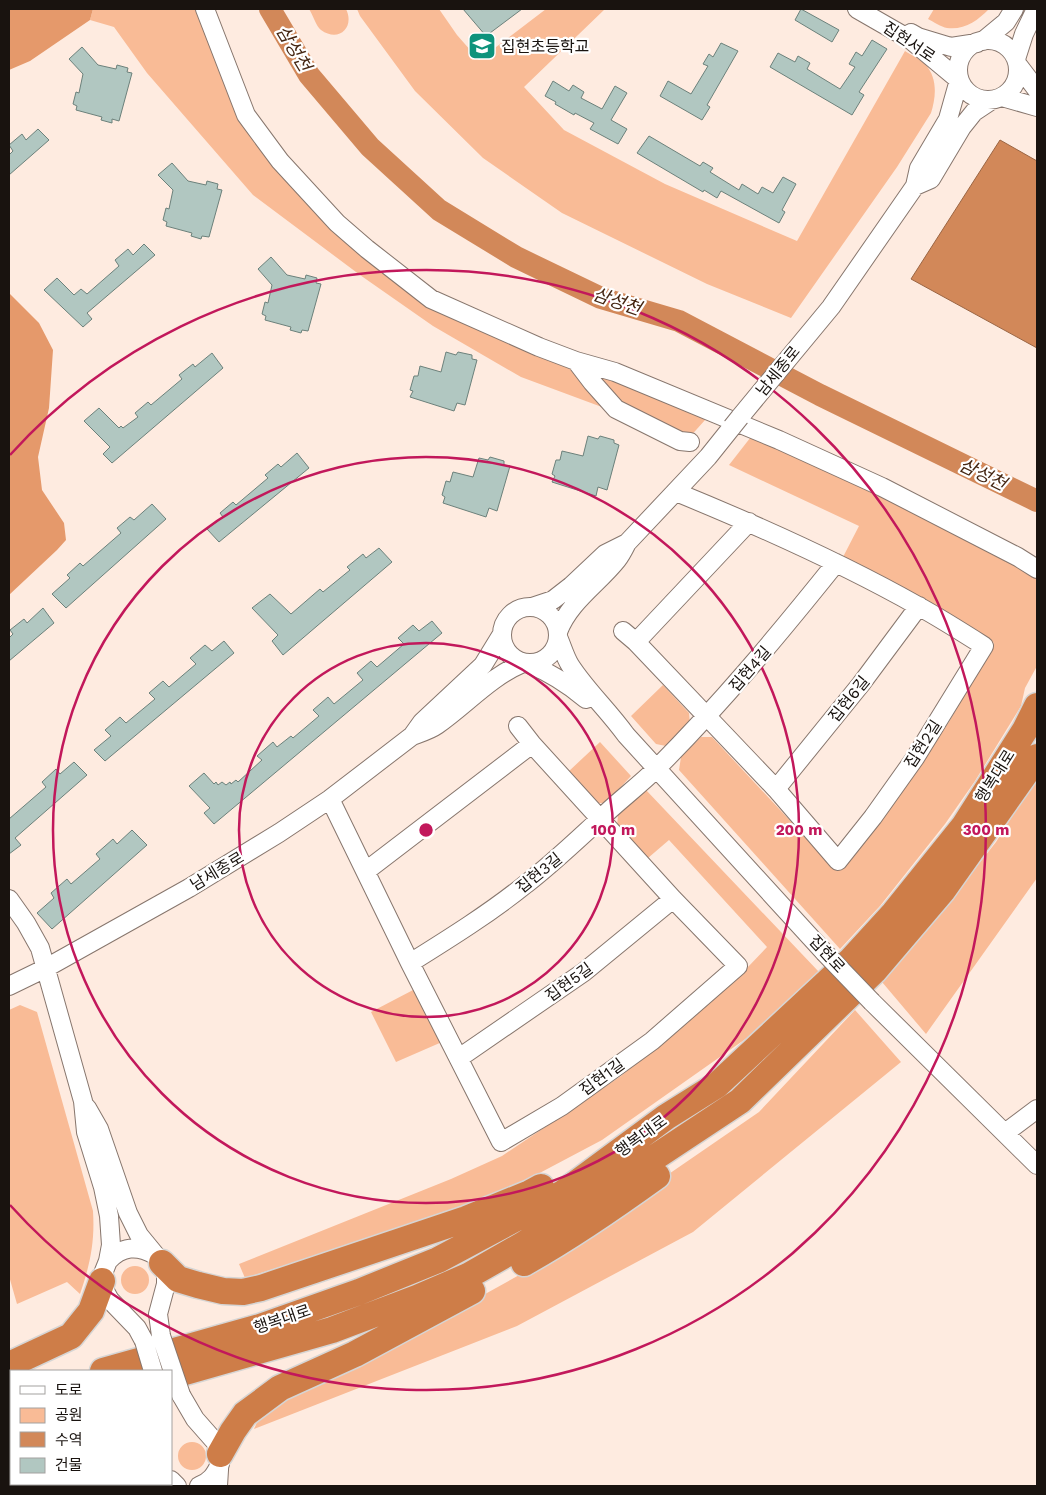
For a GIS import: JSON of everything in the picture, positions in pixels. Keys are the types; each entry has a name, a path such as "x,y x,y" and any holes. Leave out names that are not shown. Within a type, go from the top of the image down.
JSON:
{"highway":[{"name":"행복대로","path":"107,1370 260,1327 359,1292 438,1260 563,1193 666,1117 717,1085 844,966 894,913 964,826 1037,706"},
{"name":"행복대로","path":"176,1386 417,1298 468,1276 524,1244 740,1101 874,971 943,890 1037,757"},
{"path":"220,1459 233,1431 245,1414 280,1388 355,1354 551,1248 609,1211 693,1150 740,1101"},
{"path":"159,1259 178,1279 198,1285 243,1292 261,1288 466,1219 530,1193 666,1117"},
{"path":"9,1365 71,1336 91,1311 105,1271"}],"street":[{"path":"205,9 246,115 280,161 337,223 367,250 432,299 539,347 576,361 615,372 882,486 1018,557 1037,569"},
{"name":"집현서로","path":"857,9 910,40 959,80"},
{"name":"집현서로","path":"872,9 918,37 951,47 980,42"},
{"path":"1014,9 1006,22 965,51 960,60 959,80 964,89 972,96 982,100 997,98 1037,108"},
{"path":"997,98 1010,90 1014,85 1024,34 1036,9"},
{"path":"980,42 996,41 1002,44 1012,53 1037,90"},
{"name":"남세종로","path":"558,634 562,619 618,560 627,544 676,492 738,420 831,307 915,186 919,168 948,119 959,80"},
{"name":"남세종로","path":"915,186 931,179 962,127 974,112 997,98"},
{"path":"576,361 616,409 680,441 690,442"},
{"name":"집현2길","path":"676,492 749,522 836,563 919,606 984,646 915,758 873,817 838,861 776,790 629,637 749,522"},
{"name":"남세종로","path":"532,607 553,600 605,554 627,544"},
{"name":"집현4길","path":"656,768 707,717 778,637 836,563"},
{"name":"집현6길","path":"776,790 861,684 919,606"},
{"path":"532,607 549,615 555,623 558,634 554,650 547,657 536,663 526,663 517,660 507,652 504,647 502,634 507,619 514,612 522,608 532,607"},
{"name":"남세종로","path":"412,736 422,722 483,666 502,634"},
{"name":"집현로","path":"558,634 569,663 626,735 824,952 1037,1165"},
{"name":"남세종로","path":"9,986 46,968 197,883 279,833 330,799 412,736 436,726 490,681 507,670 526,663"},
{"name":"집현로","path":"526,663 548,672 567,683 626,735"},
{"name":"집현1길","path":"330,799 410,963 501,1142 562,1106 652,1041 738,966 673,899 532,744 518,726"},
{"path":"366,871 532,744"},
{"name":"집현3길","path":"410,963 479,919 526,884 571,847 656,768"},
{"path":"9,899 32,932 40,948 83,1101 86,1132 103,1187 109,1216 111,1245 105,1271 105,1291 110,1300 137,1328 144,1341 153,1370"},
{"name":"집현5길","path":"459,1058 584,972 673,899"},
{"path":"83,1101 99,1129 128,1214 139,1235 159,1259 166,1273 166,1284 158,1314 172,1370"},
{"path":"1005,1132 1037,1108"},
{"path":"105,1271 116,1254 130,1248 146,1250 159,1259"},
{"path":"172,1372 176,1386 195,1419 217,1444 220,1459 218,1486"},
{"path":"199,1486 210,1481 216,1474 220,1459"}],"green space":[{"path":"93,9 201,9 264,134 343,216 415,277 516,342 714,410 688,439 521,377 433,326 360,275 253,195 147,73 114,27 90,20"},
{"path":"309,9 346,9 348,16 347,27 339,34 328,34 319,28"},
{"path":"357,9 439,9 457,35 479,60 546,9 605,9 524,87 564,130 665,184 797,241 905,51 923,62 929,69 934,81 934,101 931,113 897,167 791,318 707,284 562,213 483,158 415,91 360,16"},
{"path":"934,9 989,9 970,24 959,28 947,28 928,19"},
{"path":"754,433 1037,573 1037,666 1025,688 1021,706 975,781 945,824 880,906 840,949 679,770 681,757 701,737 712,737 837,871 896,800 949,722 994,643 924,600 843,557 859,526 729,465"},
{"path":"663,685 689,713 690,724 666,746 656,744 631,716"},
{"path":"600,742 631,776 606,803 596,803 568,772"},
{"path":"1037,777 1037,878 926,1034 882,982 996,842"},
{"path":"646,790 819,972 761,1028 602,1140 485,1202 245,1278 239,1264 451,1179 502,1156 621,1076 747,968 767,947 669,840 648,858 617,826 618,815"},
{"path":"415,989 442,1042 396,1062 371,1012"},
{"path":"20,1005 37,1012 93,1211 93,1233 87,1273 80,1294 67,1282 17,1304 9,1276 9,1010"},
{"path":"855,1010 901,1062 693,1232 517,1326 254,1429 259,1418 291,1391 402,1340 550,1258 567,1244 759,1112"},
{"path":"135,1266 145,1270 149,1280 145,1290 135,1294 125,1290 121,1280 125,1270"},
{"path":"192,1442 202,1446 206,1456 202,1466 192,1470 182,1466 178,1456 182,1446"},
{"path":"9,1471 10,1485 152,1486 9,1486"}],"shaded area":[{"path":"9,9 93,9 90,20 30,61 9,70"},
{"path":"9,293 39,323 53,350 49,408 38,457 42,490 64,523 66,540 9,595"}],"water":[{"path":"1000,140 1037,161 1037,348 911,279"}],"building":[{"path":"463,9 522,9 486,36"},
{"path":"801,9 839,30 832,42 795,20"},
{"path":"872,40 887,49 859,92 864,95 852,115 770,67 778,53 795,62 798,56 810,63 807,69 840,89 855,67 849,64 856,52 862,56"},
{"path":"721,43 738,51 707,105 710,107 702,120 660,96 668,81 691,94 708,66 703,64 709,54 713,57"},
{"path":"82,47 98,65 116,69 117,65 128,68 127,72 132,73 119,121 112,119 112,123 101,120 102,117 76,110 77,106 73,104 76,92 79,93 83,74 69,59"},
{"path":"553,81 569,91 573,85 584,92 581,98 602,109 615,86 627,93 611,120 627,129 618,144 590,129 594,123 575,113 574,115 545,96"},
{"path":"38,129 49,140 9,175 9,155 13,151 9,145 22,134 26,140"},
{"path":"649,136 700,166 703,162 713,168 710,172 739,190 742,184 758,194 762,187 773,193 783,177 796,184 782,210 785,212 779,223 721,191 717,198 704,190 703,192 637,153"},
{"path":"172,163 188,181 206,185 207,181 218,184 217,189 222,190 209,237 202,236 201,239 191,236 192,233 166,226 167,222 163,220 166,208 169,209 173,190 158,175"},
{"path":"144,244 155,255 87,313 92,319 83,327 44,290 57,278 74,295 81,289 87,294 119,266 115,260 128,249 133,255"},
{"path":"271,257 287,275 305,279 306,275 317,278 316,283 321,284 308,331 302,330 301,333 290,330 291,327 265,320 266,316 262,314 265,302 268,303 272,285 258,269"},
{"path":"446,352 456,355 458,352 472,355 472,359 477,360 465,405 457,403 454,411 410,397 413,391 410,390 414,376 418,376 420,366 441,372"},
{"path":"212,353 223,368 112,463 103,454 110,447 84,421 99,408 119,428 121,426 123,428 138,417 135,413 148,402 151,405 182,379 179,375 193,364 195,367"},
{"path":"588,436 598,439 600,436 614,440 614,443 619,445 607,490 598,487 596,496 552,482 555,476 552,474 556,460 560,460 562,451 583,456"},
{"path":"297,453 309,468 219,542 207,529 223,517 220,513 233,502 236,505 268,478 265,475 278,464 281,467"},
{"path":"490,457 504,461 504,465 510,466 497,511 489,508 486,517 443,503 445,497 442,495 446,481 450,482 453,472 473,477 479,458 488,460"},
{"path":"152,504 166,519 66,608 52,594 70,578 67,575 80,563 83,566 121,533 117,528 130,517 134,520"},
{"path":"379,548 392,562 283,655 272,641 278,635 252,608 270,594 291,614 320,589 323,592 350,570 347,567 363,554 366,558"},
{"path":"43,608 54,623 9,661 9,638 13,634 10,630 24,619 27,623"},
{"path":"432,621 442,633 214,824 204,813 210,808 189,786 204,773 214,784 216,782 218,785 222,782 226,785 236,780 238,782 262,760 257,756 273,742 277,747 291,736 293,738 319,716 313,710 328,697 334,704 363,680 357,673 371,661 377,667 404,644 398,638 413,625 419,631"},
{"path":"224,641 234,653 105,761 94,750 111,736 105,730 120,717 126,723 155,699 149,693 163,681 169,687 196,664 190,658 205,645 212,651"},
{"path":"74,762 87,775 15,838 21,845 9,854 9,819 46,787 42,782 56,769 60,774"},
{"path":"132,830 147,845 52,929 37,913 54,898 51,893 67,879 71,884 100,859 96,854 113,839 117,844"}],"waterway":[{"name":"삼성천","path":"270,9 309,75 370,147 439,210 516,257 601,298 679,321 820,395 1037,501"}],"place":[{"name":"집현초등학교","path":"482,46"}]}
